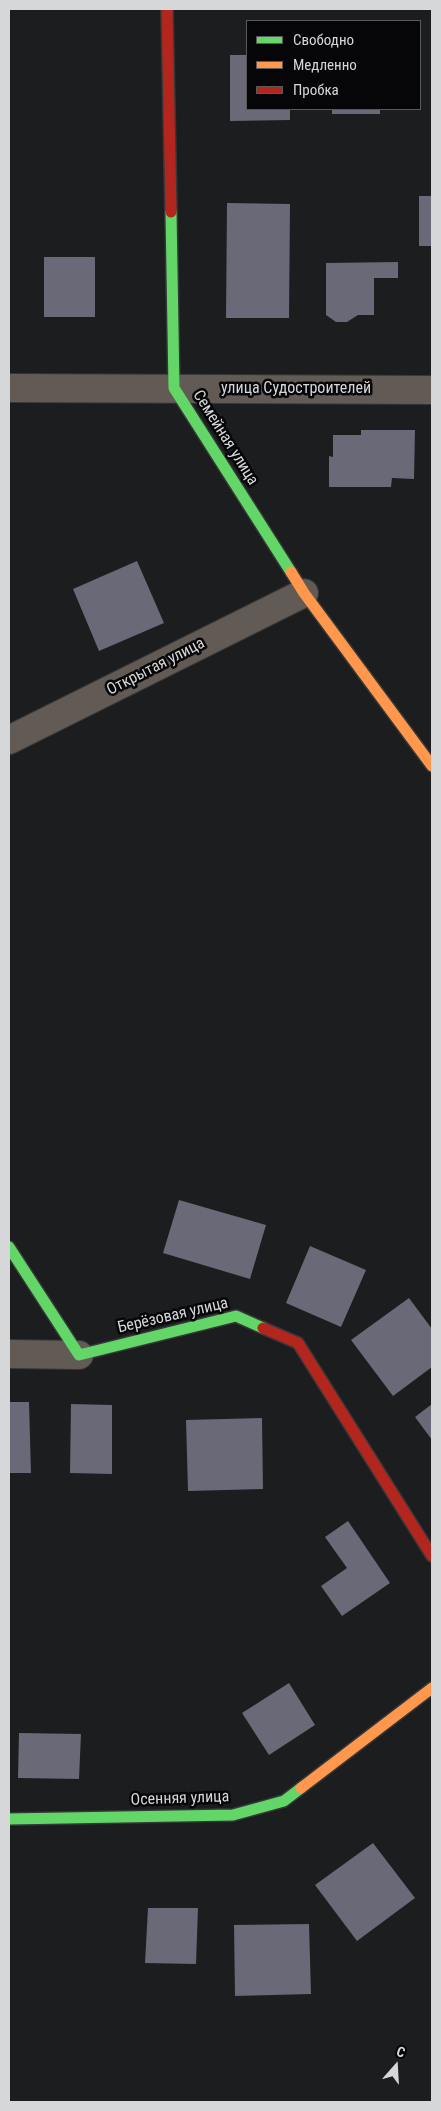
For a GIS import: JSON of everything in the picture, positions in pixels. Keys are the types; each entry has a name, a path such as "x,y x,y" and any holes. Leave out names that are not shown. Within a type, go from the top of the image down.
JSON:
{"street":[{"name":"Семейная улица","path":"167,9 174,388 304,593 432,766"},
{"name":"улица Судостроителей","path":"9,388 432,390"},
{"name":"Открытая улица","path":"9,740 304,593"},
{"path":"9,1247 79,1355"},
{"name":"Берёзовая улица","path":"79,1355 236,1316 298,1343 432,1556"},
{"path":"9,1354 79,1355"},
{"name":"Осенняя улица","path":"9,1819 233,1815 284,1801 432,1688"}],"building":[{"path":"230,55 246,55 246,110 290,110 290,120 230,121"},
{"path":"332,110 380,110 380,114 332,114"},
{"path":"419,196 432,196 432,246 419,246"},
{"path":"227,203 290,204 289,318 226,318"},
{"path":"44,257 95,257 95,317 44,317"},
{"path":"398,262 398,278 374,278 374,315 358,315 347,322 336,322 326,315 326,263"},
{"path":"361,430 415,430 414,479 392,478 391,487 329,487 329,456 333,457 333,435 361,435"},
{"path":"137,561 164,623 99,651 73,589"},
{"path":"179,1200 266,1225 250,1279 163,1253"},
{"path":"310,1246 366,1270 341,1327 286,1303"},
{"path":"409,1298 432,1329 432,1367 393,1396 351,1340"},
{"path":"9,1402 29,1402 31,1473 9,1473"},
{"path":"71,1404 112,1405 112,1474 70,1473"},
{"path":"432,1404 432,1440 415,1417"},
{"path":"262,1418 263,1489 188,1491 186,1420"},
{"path":"348,1521 390,1583 342,1616 321,1586 347,1568 325,1537"},
{"path":"289,1683 315,1725 269,1755 242,1713"},
{"path":"19,1733 81,1734 79,1779 18,1778"},
{"path":"373,1843 415,1898 357,1941 315,1885"},
{"path":"148,1908 198,1908 196,1964 145,1963"},
{"path":"309,1924 311,1994 235,1996 234,1925"}],"traffic: fast":[{"path":"171,212 174,388 291,572"},
{"path":"9,1247 79,1355 236,1316 263,1328"},
{"path":"9,1819 233,1815 284,1801 301,1788"}],"traffic: slow":[{"path":"291,572 304,593 432,766"},
{"path":"301,1788 432,1688"}],"traffic: jam":[{"path":"167,9 171,212"},
{"path":"263,1328 298,1343 432,1556"}]}
